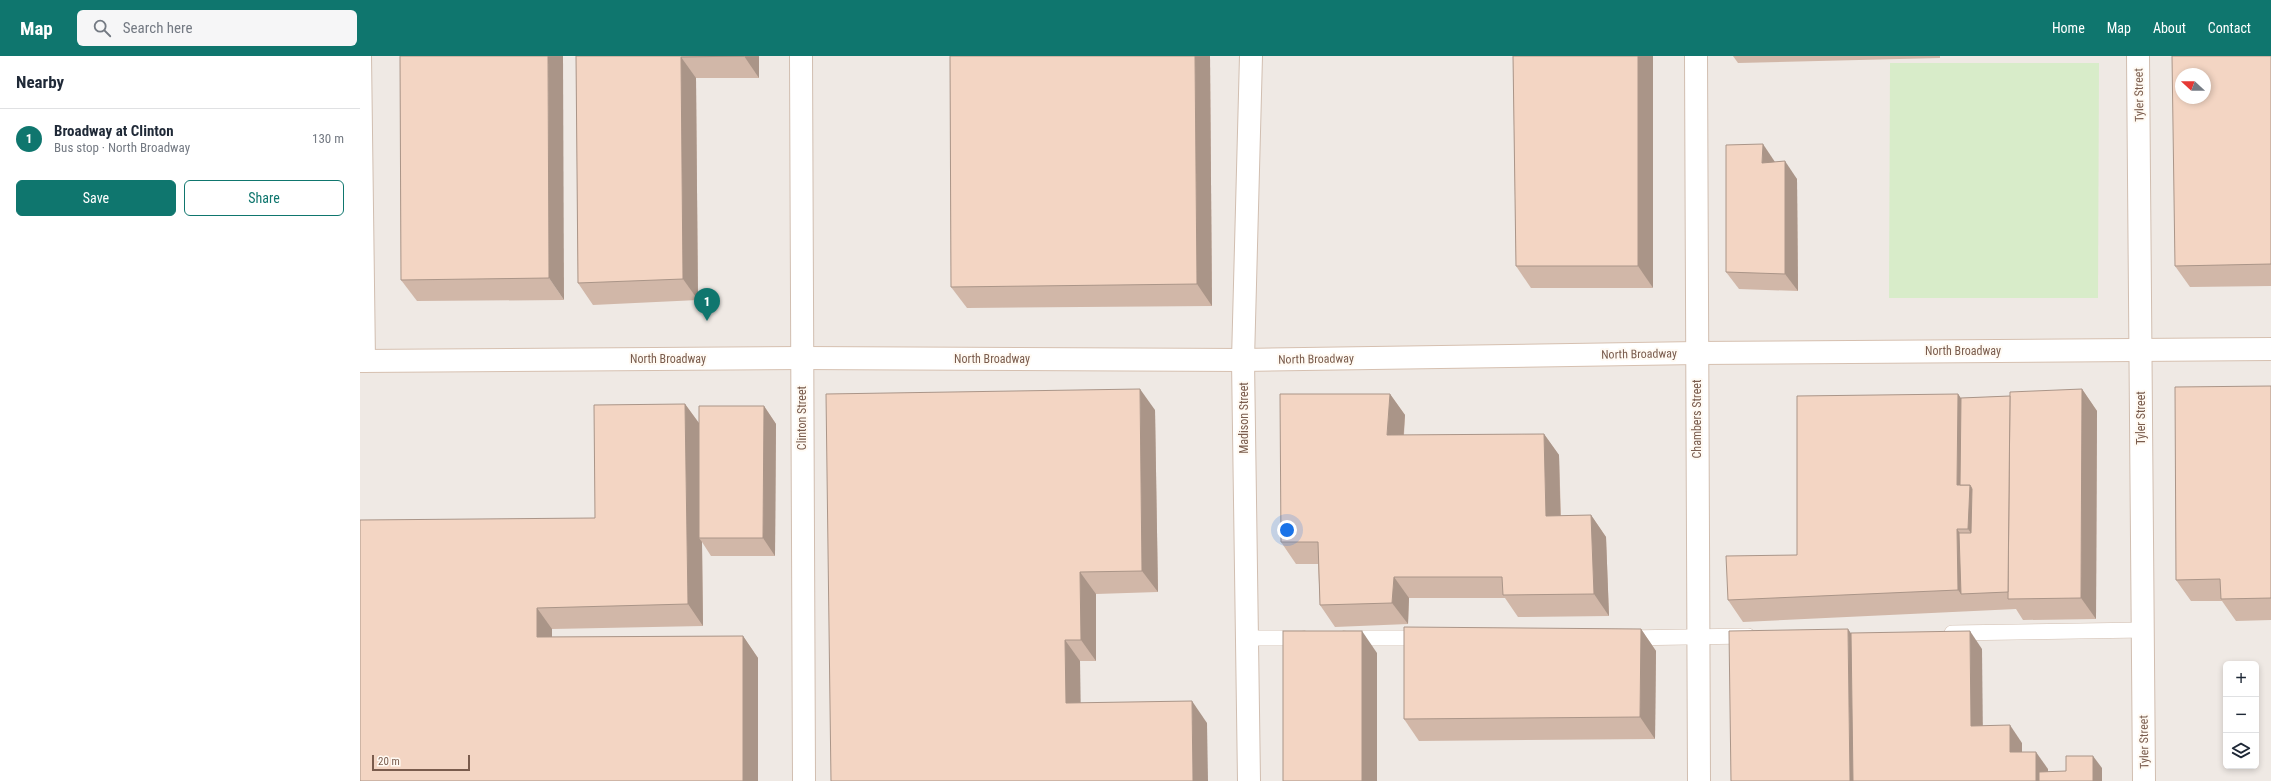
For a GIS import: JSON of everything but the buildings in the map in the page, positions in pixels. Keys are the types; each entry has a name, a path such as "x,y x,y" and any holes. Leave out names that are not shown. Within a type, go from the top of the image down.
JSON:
{"street":[{"path":"360,56 362,361"},
{"name":"Clinton Street","path":"801,56 804,781"},
{"name":"Madison Street","path":"1249,781 1243,360 1251,56"},
{"name":"Chambers Street","path":"1696,56 1700,781"},
{"name":"Tyler Street","path":"2138,56 2144,781"},
{"name":"North Broadway","path":"362,361 802,358 1243,360 1697,353 2271,349"}],"lane":[{"path":"1939,633 2143,630"},
{"path":"1612,638 1766,635"},
{"path":"1246,638 1313,638"},
{"path":"1328,638 1439,638"}],"shaded area":[{"path":"360,56 2271,56 2271,781 360,781"}],"green space":[{"path":"1890,63 2099,63 2098,298 1889,298"}],"place":[{"name":"Broadway at Clinton","path":"707,321"}]}
